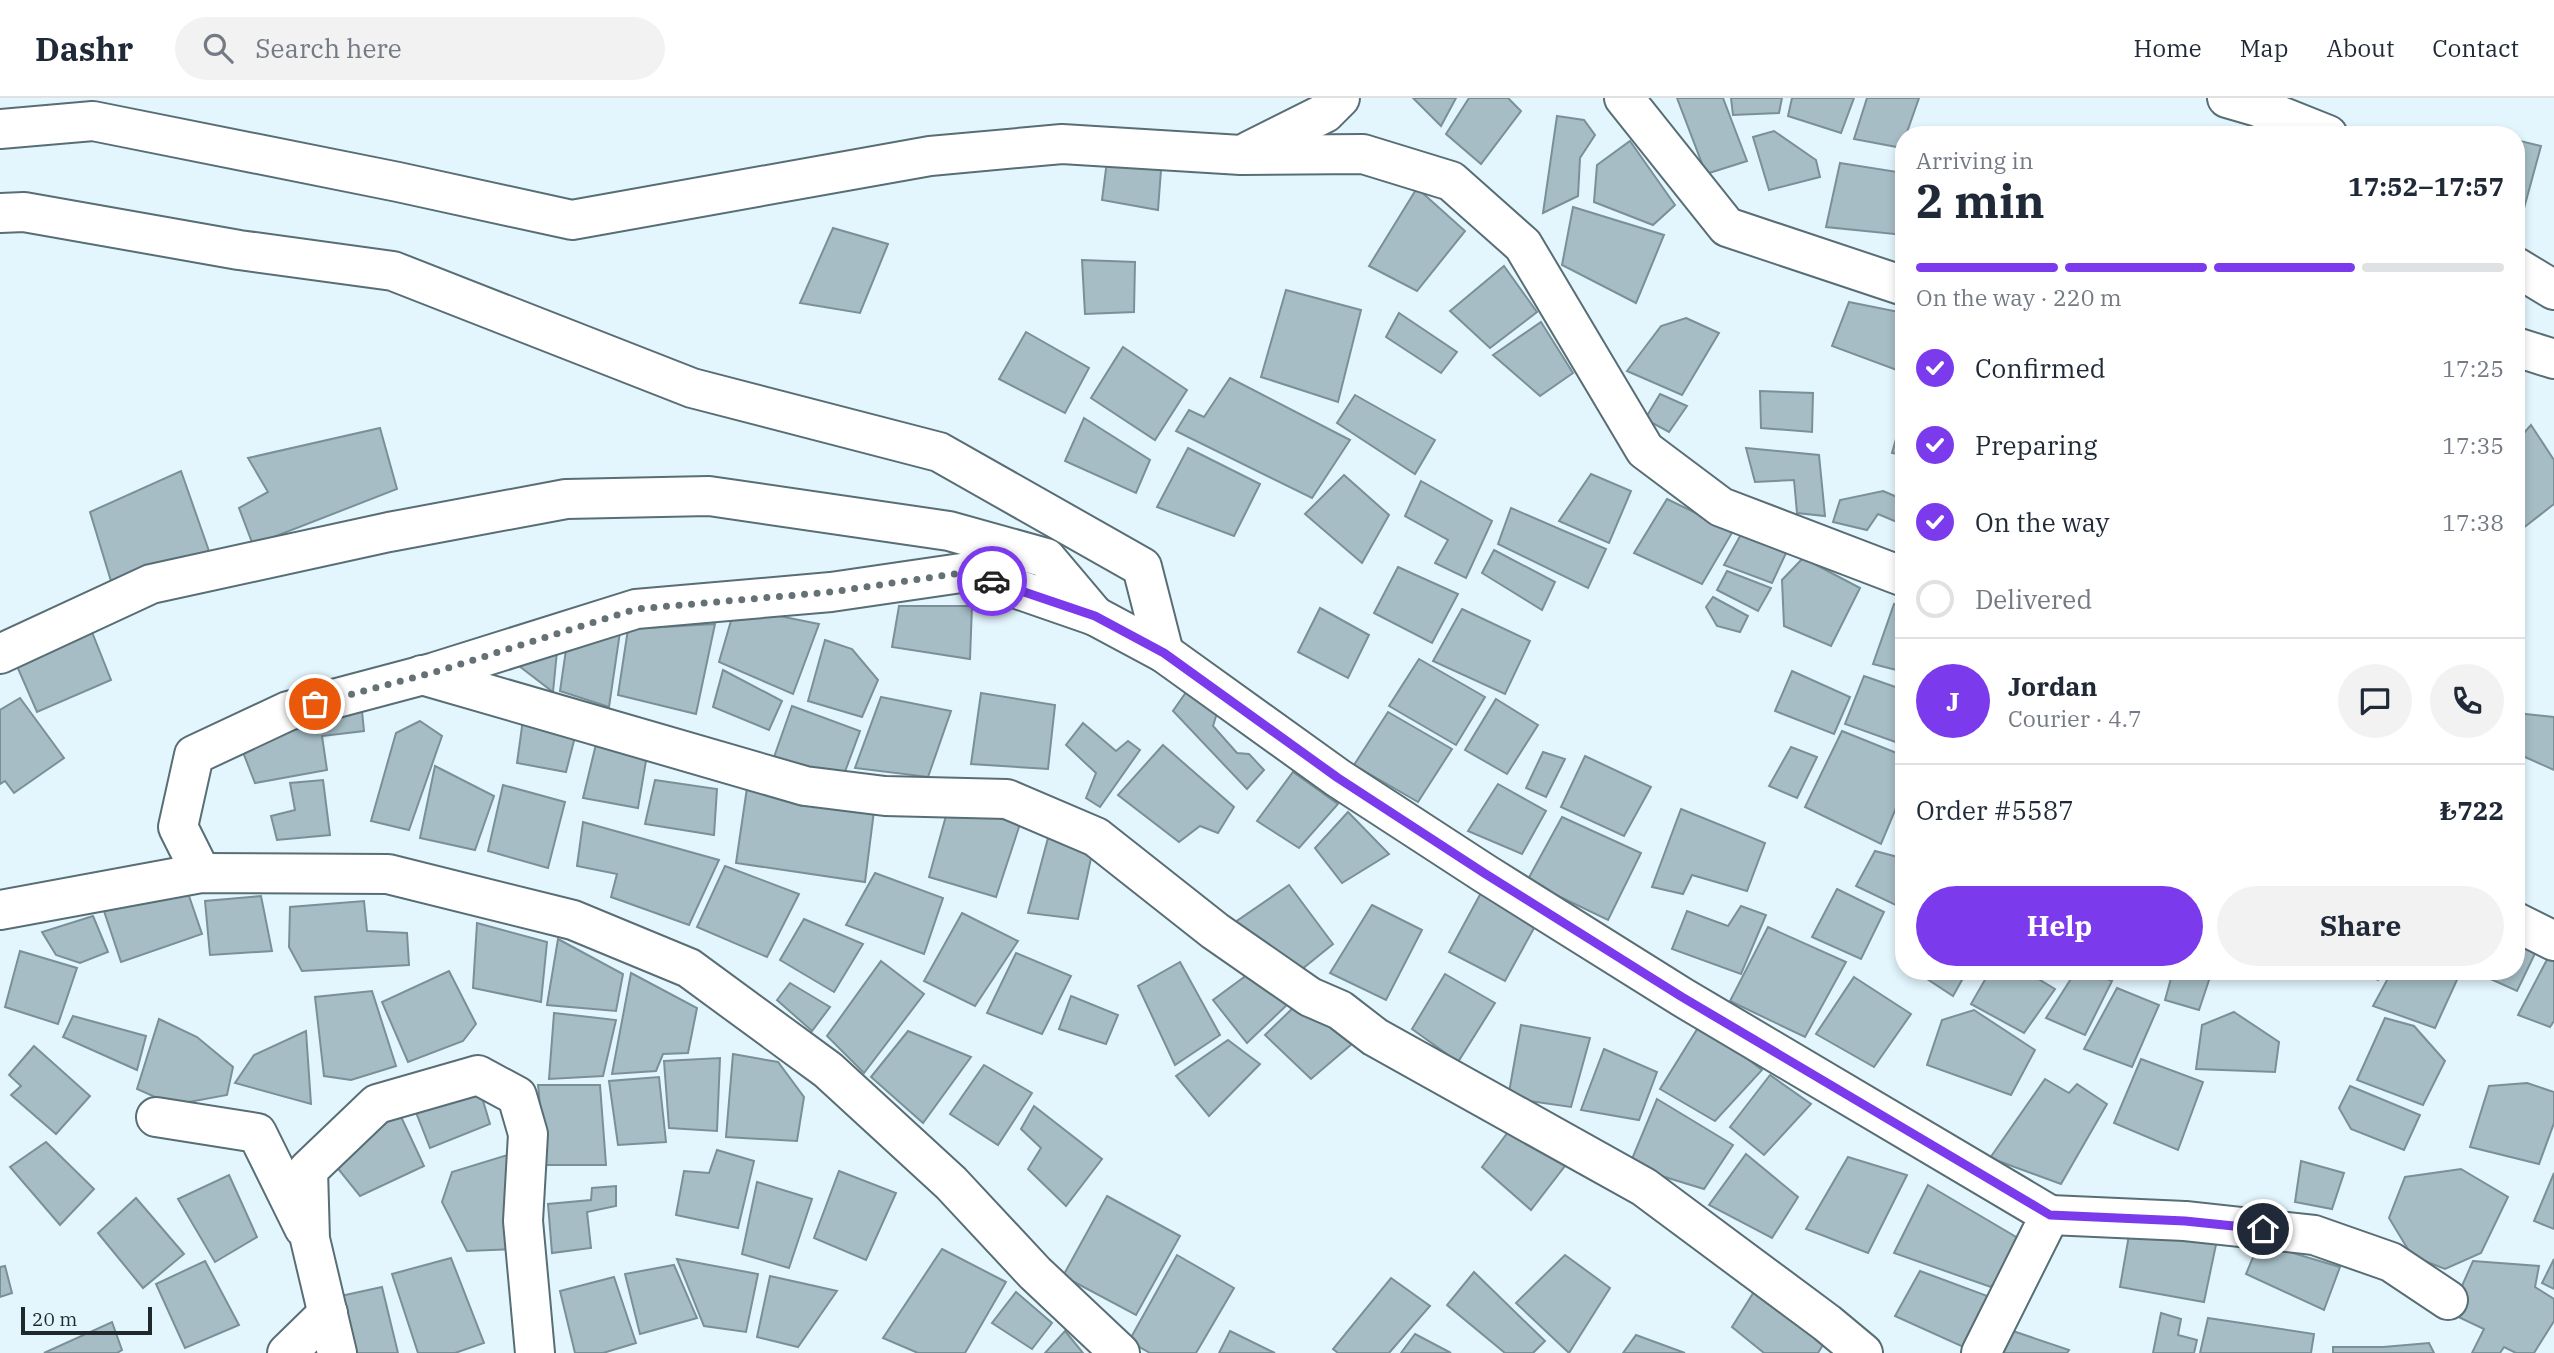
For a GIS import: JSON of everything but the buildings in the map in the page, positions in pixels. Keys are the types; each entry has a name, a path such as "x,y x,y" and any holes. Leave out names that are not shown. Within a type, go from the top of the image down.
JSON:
{"street":[{"path":"1241,155 1325,113 1340,98"},
{"path":"1624,98 1727,227 1895,283"},
{"path":"2227,98 2306,126"},
{"path":"0,129 93,121 572,220 930,156 1062,144 1241,155 1363,154 1451,181 1523,246 1645,450 1721,507 1895,574"},
{"path":"0,213 24,212 239,250 393,271 692,388 939,452 1142,567 1164,653"},
{"path":"2525,272 2554,290"},
{"path":"2525,350 2554,359"},
{"path":"0,654 151,584 389,532 566,499 709,496 949,531 1046,558 1095,616"},
{"path":"201,873 178,827 194,755 288,711 422,675 636,609 831,592 968,572 1095,616 1164,653 1338,778 1484,873 1682,997 2050,1215 2185,1221 2314,1235 2391,1262 2448,1300"},
{"path":"422,675 805,786 885,796 1007,799 1096,837 1215,931 1310,997 1340,1010 1375,1037 1644,1187 1828,1323 1863,1353"},
{"path":"0,910 201,873 388,874 573,920 689,968 828,1070 951,1183 1035,1273 1120,1353"},
{"path":"2525,926 2554,941"},
{"path":"337,1353 310,1239 308,1170 377,1104 478,1075 517,1096 528,1134 523,1221 535,1353"},
{"path":"156,1117 257,1133 310,1239"},
{"path":"1981,1353 2050,1215"},
{"path":"286,1353 328,1313"}],"way so far":[{"path":"315,704 435,672 636,609 831,592 968,572 992,581"}],"route":[{"path":"992,581 1095,616 1164,653 1338,778 1484,873 1682,997 2050,1215 2185,1221 2263,1229"}]}
